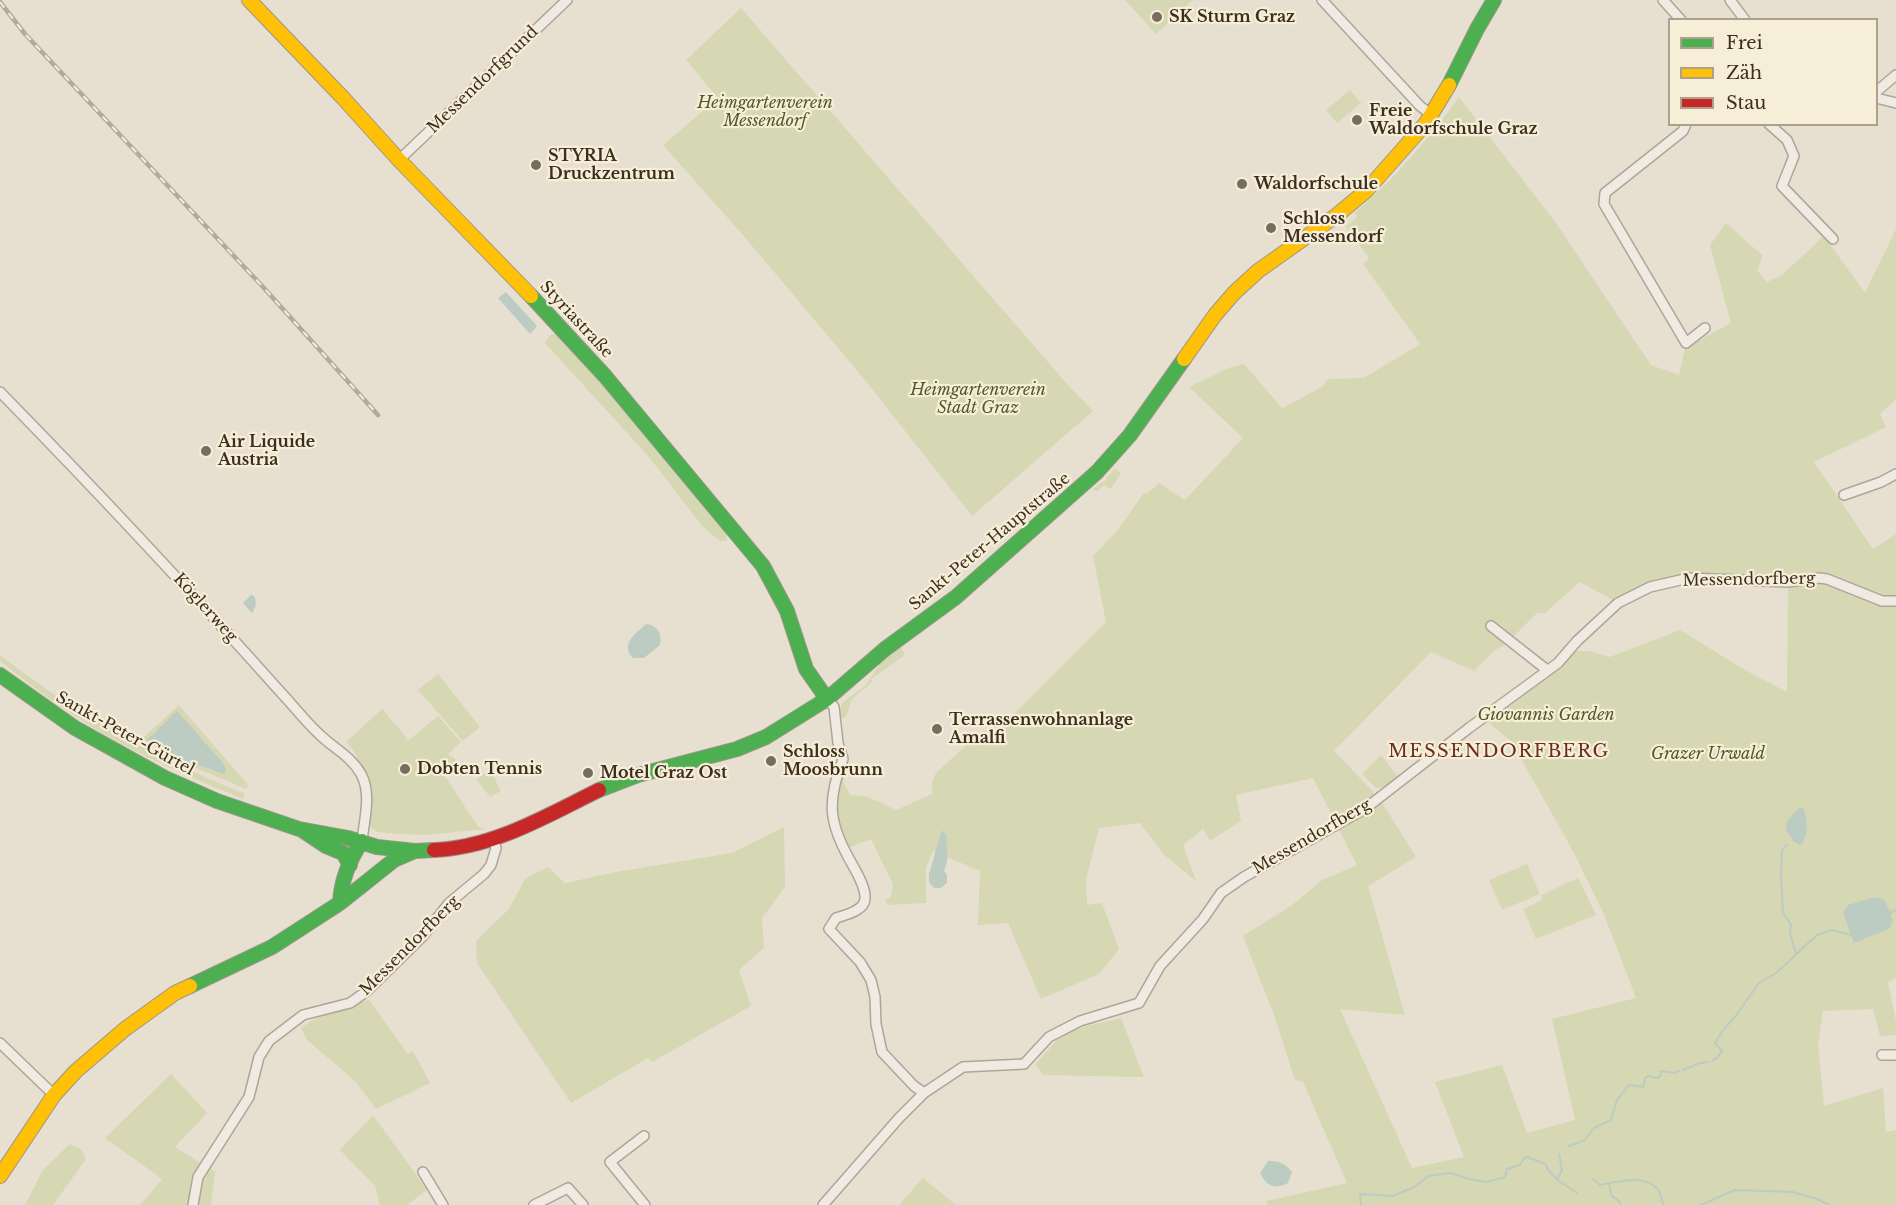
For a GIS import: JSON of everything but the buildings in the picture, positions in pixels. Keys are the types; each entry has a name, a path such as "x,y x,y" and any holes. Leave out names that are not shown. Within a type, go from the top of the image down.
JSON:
{"main road":[{"name":"Styriastraße","path":"249,0 399,160 523,286 605,376 763,566 787,611 807,669 827,699"},
{"name":"Sankt-Peter-Hauptstraße","path":"0,1176 54,1095 76,1071 125,1029 175,993 272,947 308,925 387,865 415,851 445,850 493,839 638,775 737,749 766,736 827,699 885,649 956,597 1082,486 1130,435 1215,315 1234,293 1258,271 1337,215 1366,191 1432,115 1494,0"},
{"name":"Sankt-Peter-Gürtel","path":"0,675 75,728 165,778 246,812 299,829 362,841 377,847 415,851"},
{"path":"299,829 326,846 343,853 350,865"},
{"path":"343,899 339,893 354,851 362,841"},
{"path":"343,899 361,857 362,841"}],"street":[{"name":"Messendorfgrund","path":"399,160 567,0"},
{"path":"1322,0 1420,106 1432,115"},
{"path":"1663,0 1679,18"},
{"path":"1730,0 1744,18"},
{"path":"1878,90 1896,75"},
{"path":"1878,98 1896,103"},
{"path":"1685,126 1683,131 1605,193 1605,204 1686,343 1705,328"},
{"path":"1771,126 1787,140 1794,156 1782,186 1833,239"},
{"name":"Köglerweg","path":"0,392 138,536 320,735 354,764 363,776 366,787 362,841"},
{"path":"1844,495 1881,482 1896,474"},
{"name":"Messendorfberg","path":"823,1205 899,1118 924,1093 963,1067 1024,1064 1049,1037 1080,1021 1139,1002 1160,966 1203,919 1221,893 1244,877 1366,808 1558,663 1577,641 1618,603 1650,587 1689,578 1788,582 1819,578 1827,579 1882,601 1896,601"},
{"path":"1491,626 1547,670"},
{"path":"827,699 834,707 838,742 843,754 833,791 832,812 835,828 858,874 865,896 863,904 851,914 836,918 829,929 860,962 871,980 882,1052 914,1086 924,1093"},
{"name":"Messendorfberg","path":"193,1205 198,1177 249,1097 259,1057 269,1041 303,1015 350,1003 368,991 422,938 450,903 484,874 491,865 496,848 493,839"},
{"path":"0,1043 54,1095"},
{"path":"1882,1055 1896,1055"},
{"path":"644,1136 610,1162 645,1205"},
{"path":"423,1172 443,1205"},
{"path":"534,1205 568,1188 583,1205"}],"green space":[{"name":"SK Sturm Graz","path":"1125,0 1193,0 1156,34"},
{"name":"Heimgartenverein Stadt Graz","path":"741,8 1067,384 1093,411 972,516 865,380 742,234 663,145 718,98 686,60"},
{"path":"1350,90 1361,103 1337,123 1326,110"},
{"path":"1459,97 1556,223 1651,365 1679,375 1685,348 1731,323 1710,245 1726,223 1763,256 1757,270 1767,282 1783,274 1824,236 1865,293 1896,229 1896,399 1880,414 1886,427 1814,462 1873,549 1896,534 1896,978 1888,982 1896,1021 1896,1035 1880,1036 1873,1009 1823,1011 1818,1045 1824,1106 1883,1088 1886,1132 1896,1130 1896,1205 1267,1205 1266,1201 1347,1183 1303,1082 1295,1080 1274,1015 1243,936 1291,906 1322,880 1357,865 1313,778 1236,795 1241,821 1210,841 1203,829 1183,845 1196,881 1163,854 1140,823 1099,828 1086,879 1087,905 1102,903 1119,949 1099,974 1041,999 1008,923 978,925 980,871 933,851 926,868 926,903 887,905 885,900 891,897 893,884 871,839 846,849 833,841 827,794 835,765 850,795 868,797 896,810 932,794 932,782 936,773 976,736 1012,716 1106,622 1093,556 1118,530 1143,494 1148,493 1159,483 1185,500 1243,438 1189,387 1231,367 1244,364 1282,408 1322,387 1328,379 1364,378 1420,344 1363,264 1369,258 1346,227 1357,217 1355,213 1397,172","holes":["1689,578 1788,582 1787,692 1743,669 1680,630 1610,657 1589,651 1573,651 1502,704 1497,716 1488,722 1511,741 1574,853 1603,912 1636,998 1552,1019 1575,1120 1527,1133 1502,1065 1435,1082 1464,1157 1412,1168 1340,1009 1405,1015 1368,886 1416,857 1379,798 1334,751 1431,652 1474,671 1494,651 1506,644 1537,613 1545,613 1580,582 1618,603 1650,587"]},
{"path":"552,334 556,334 575,351 706,503 726,533 727,541 720,541 703,527 649,457 545,343"},
{"path":"1115,469 1121,473 1111,489 1104,485 1097,491 1093,489 1103,483"},
{"path":"900,646 905,655 871,679 872,682 852,699 846,717 841,718 842,703 866,685 881,662"},
{"path":"0,655 79,711 167,759 245,794 243,799 137,752 106,735 29,684 0,661"},
{"path":"438,674 480,727 463,741 418,690"},
{"path":"179,705 248,785 246,789 194,767 142,739"},
{"name":"Dobten Tennis","path":"383,708 408,741 438,716 461,742 448,754 455,759 456,763 443,773 478,827 485,829 426,835 377,832 370,826 372,790 355,753 346,742"},
{"path":"1381,755 1398,777 1383,787 1376,788 1362,774"},
{"path":"490,770 501,791 490,797 476,779"},
{"path":"784,827 785,887 762,918 764,948 739,970 751,1006 652,1062 648,1058 571,1103 477,963 476,941 509,909 525,879 548,867 565,883 616,872 732,853"},
{"path":"1527,864 1540,894 1502,910 1489,880"},
{"path":"1578,878 1596,915 1536,939 1523,909 1542,900 1541,895"},
{"path":"369,1000 408,1054 413,1051 430,1083 376,1109 356,1082 307,1040 301,1028 325,1014"},
{"path":"1121,1018 1144,1077 1043,1075 1036,1064 1065,1031"},
{"path":"171,1074 207,1113 175,1147 215,1172 211,1205 140,1205 162,1179 105,1138"},
{"path":"373,1115 427,1190 407,1205 380,1205 375,1186 340,1150"},
{"path":"70,1144 81,1149 86,1159 53,1205 25,1205 43,1170"},
{"path":"923,1178 956,1205 899,1205"}],"shaded area":[{"path":"506,292 537,326 530,334 498,298"},
{"path":"251,595 254,596 256,603 252,613 243,603"},
{"path":"646,624 654,626 658,631 660,645 644,658 633,658 629,653 628,644"},
{"path":"177,711 223,763 226,770 224,774 198,765 196,768 147,740"},
{"path":"1803,807 1807,826 1801,845 1794,842 1786,830 1787,821 1799,808"},
{"path":"942,830 947,837 944,871 947,875 947,883 941,888 934,888 929,882 929,874"},
{"path":"1875,897 1885,900 1893,921 1889,929 1854,943 1843,912 1848,905"},
{"path":"1268,1161 1287,1166 1292,1172 1288,1183 1271,1186 1265,1181 1260,1173"}],"waterway":[{"path":"1787,845 1782,850 1783,913 1791,925 1790,934 1796,953"},
{"path":"1888,914 1896,910"},
{"path":"1713,1060 1722,1051 1715,1043 1759,983 1776,973 1817,935 1831,930 1852,935"},
{"path":"1683,1070 1708,1062"},
{"path":"1569,1146 1585,1140 1594,1128 1611,1120 1617,1100 1629,1085 1643,1087 1645,1078 1648,1076 1658,1078 1661,1071 1675,1073 1679,1071"},
{"path":"1557,1180 1562,1170 1559,1154"},
{"path":"1361,1205 1360,1194 1393,1196 1416,1186 1428,1176 1450,1173 1486,1182 1505,1177 1507,1169 1520,1165 1524,1158 1528,1157 1545,1164 1555,1177 1577,1193"},
{"path":"1593,1179 1600,1185 1631,1180 1647,1182 1659,1191 1663,1205"},
{"path":"1609,1185 1612,1196 1621,1205"},
{"path":"1701,1205 1735,1190 1793,1192 1829,1205"}],"railway":[{"path":"0,2 25,34 264,288 378,415"}],"traffic: fast":[{"path":"1449,85 1494,0"},
{"path":"531,296 605,376 763,566 787,611 806,669 827,699"},
{"path":"599,790 638,775 737,749 766,737 827,699 885,649 956,597 1097,472 1130,435 1184,359"},
{"path":"0,675 75,728 165,778 217,801 299,829 348,838 377,847 415,851 434,850"},
{"path":"302,830 326,846 343,853 350,865"},
{"path":"340,903 347,870 362,841"},
{"path":"190,986 272,947 340,903 394,860 415,851"}],"traffic: slow":[{"path":"249,0 531,296"},
{"path":"1184,359 1215,315 1234,293 1258,271 1337,215 1366,191 1426,123 1449,85"},
{"path":"0,1176 54,1095 76,1071 125,1029 175,993 190,986"}],"traffic: jam":[{"path":"434,850 456,848 499,837 599,790"}],"place":[{"name":"SK Sturm Graz","path":"1157,17"},
{"name":"Freie Waldorfschule Graz","path":"1357,120"},
{"name":"STYRIA Druckzentrum","path":"536,165"},
{"name":"Waldorfschule","path":"1242,184"},
{"name":"Schloss Messendorf","path":"1271,228"},
{"name":"Air Liquide Austria","path":"206,451"},
{"name":"Terrassenwohnanlage Amalfi","path":"937,729"},
{"name":"Schloss Moosbrunn","path":"771,761"},
{"name":"Dobten Tennis","path":"405,769"},
{"name":"Motel Graz Ost","path":"588,773"}],"district":[{"name":"MESSENDORFBERG","path":"1499,752"}],"park label":[{"name":"Heimgartenverein Messendorf","path":"765,112"},
{"name":"Giovannis Garden","path":"1546,715"},
{"name":"Grazer Urwald","path":"1708,754"}]}
